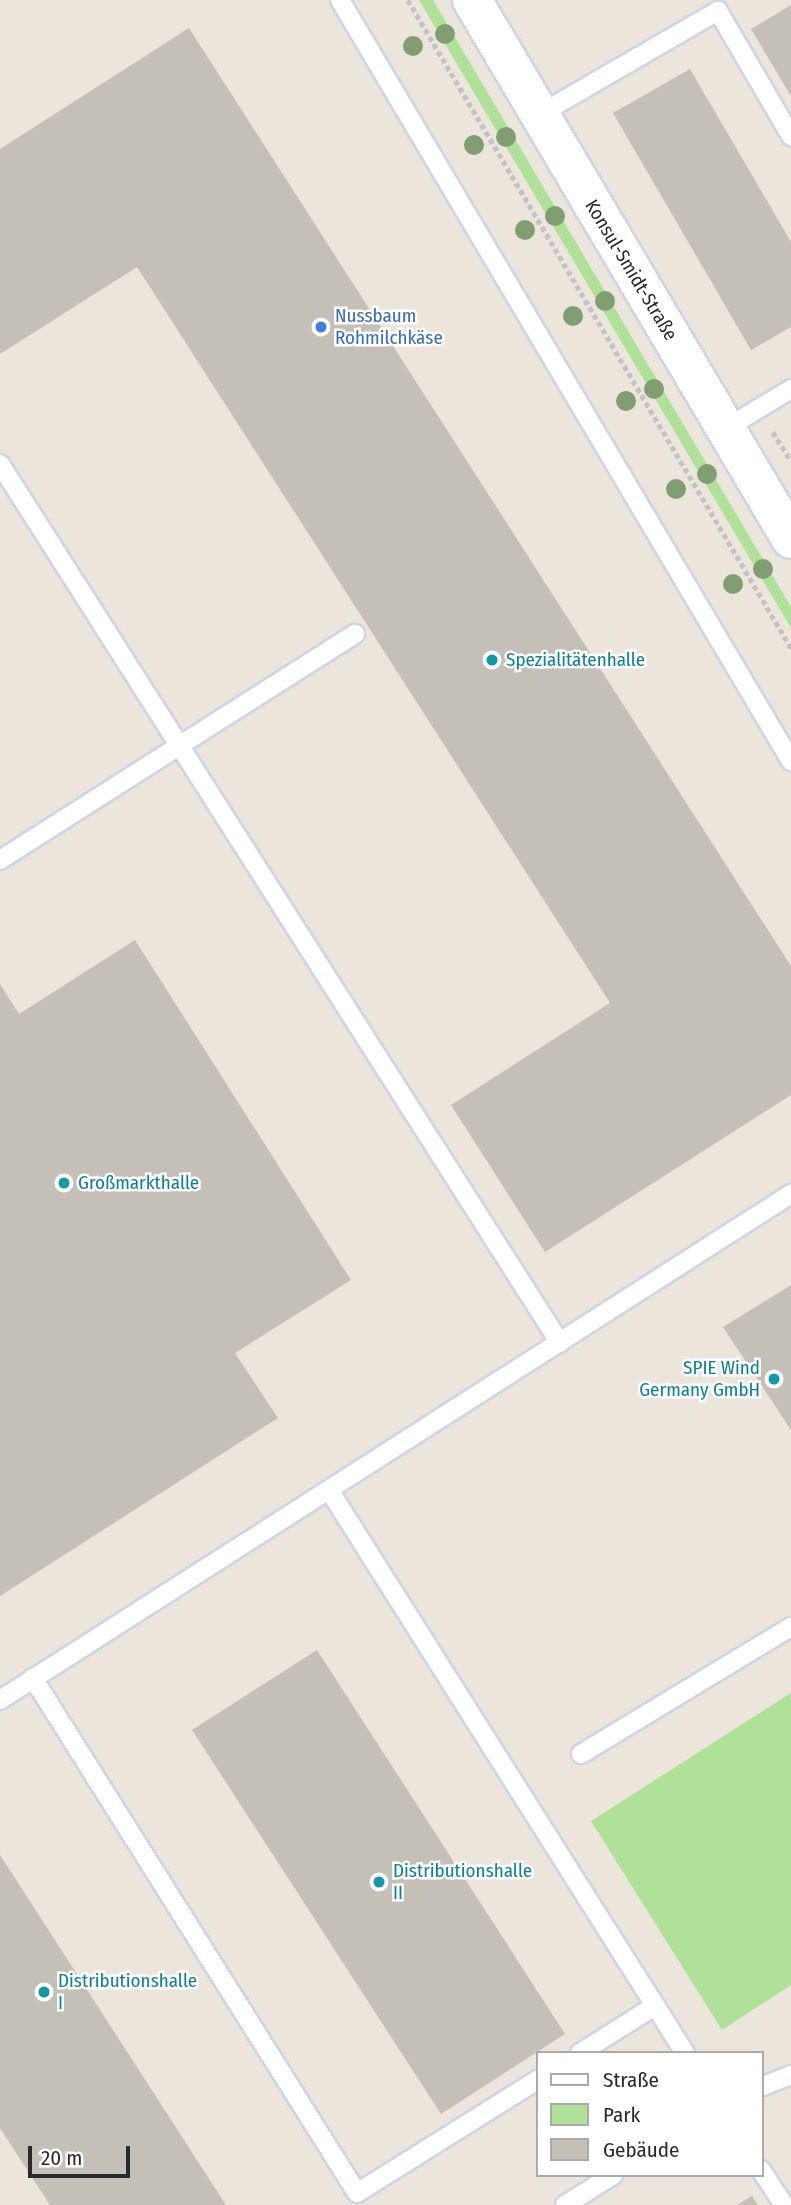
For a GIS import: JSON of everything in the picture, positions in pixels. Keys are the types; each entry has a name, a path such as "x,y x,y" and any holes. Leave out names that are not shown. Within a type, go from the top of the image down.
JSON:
{"street":[{"name":"Konsul-Smidt-Straße","path":"472,0 791,539"}],"lane":[{"path":"340,0 791,761"},
{"path":"540,114 718,11 791,136"},
{"path":"725,429 791,389"},
{"path":"0,464 560,1343"},
{"path":"0,860 355,635"},
{"path":"0,1700 791,1194"},
{"path":"329,1490 684,2051"},
{"path":"581,1754 791,1627"},
{"path":"33,1678 358,2193 536,2081"},
{"path":"583,2051 655,2006"},
{"path":"763,2086 791,2075"},
{"path":"763,2174 784,2205"},
{"path":"565,2205 610,2177"}],"path":[{"path":"408,0 791,648"}],"green space":[{"path":"419,0 433,0 791,607 791,628"},
{"path":"791,1693 791,1985 722,2030 591,1821"}],"building":[{"path":"791,5 791,96 751,29"},
{"name":"Spezialitätenhalle","path":"189,28 791,966 791,1095 545,1252 451,1105 610,1003 137,267 0,354 0,149"},
{"path":"690,69 791,242 791,327 751,350 613,113"},
{"name":"Großmarkthalle","path":"135,940 351,1280 235,1353 278,1418 0,1596 0,984 19,1014"},
{"name":"SPIE Wind Germany GmbH","path":"791,1285 791,1430 723,1327"},
{"name":"Distributionshalle II","path":"317,1650 565,2034 441,2114 192,1730"},
{"name":"Distributionshalle I","path":"0,1855 226,2205 50,2205 0,2128"},
{"path":"752,2196 758,2205 737,2205"}],"place":[{"name":"Nussbaum Rohmilchkäse","path":"321,327"},
{"name":"Spezialitätenhalle","path":"492,660"},
{"name":"Großmarkthalle","path":"64,1183"},
{"name":"SPIE Wind Germany GmbH","path":"774,1379"},
{"name":"Distributionshalle II","path":"379,1882"},
{"name":"Distributionshalle I","path":"44,1992"}]}
